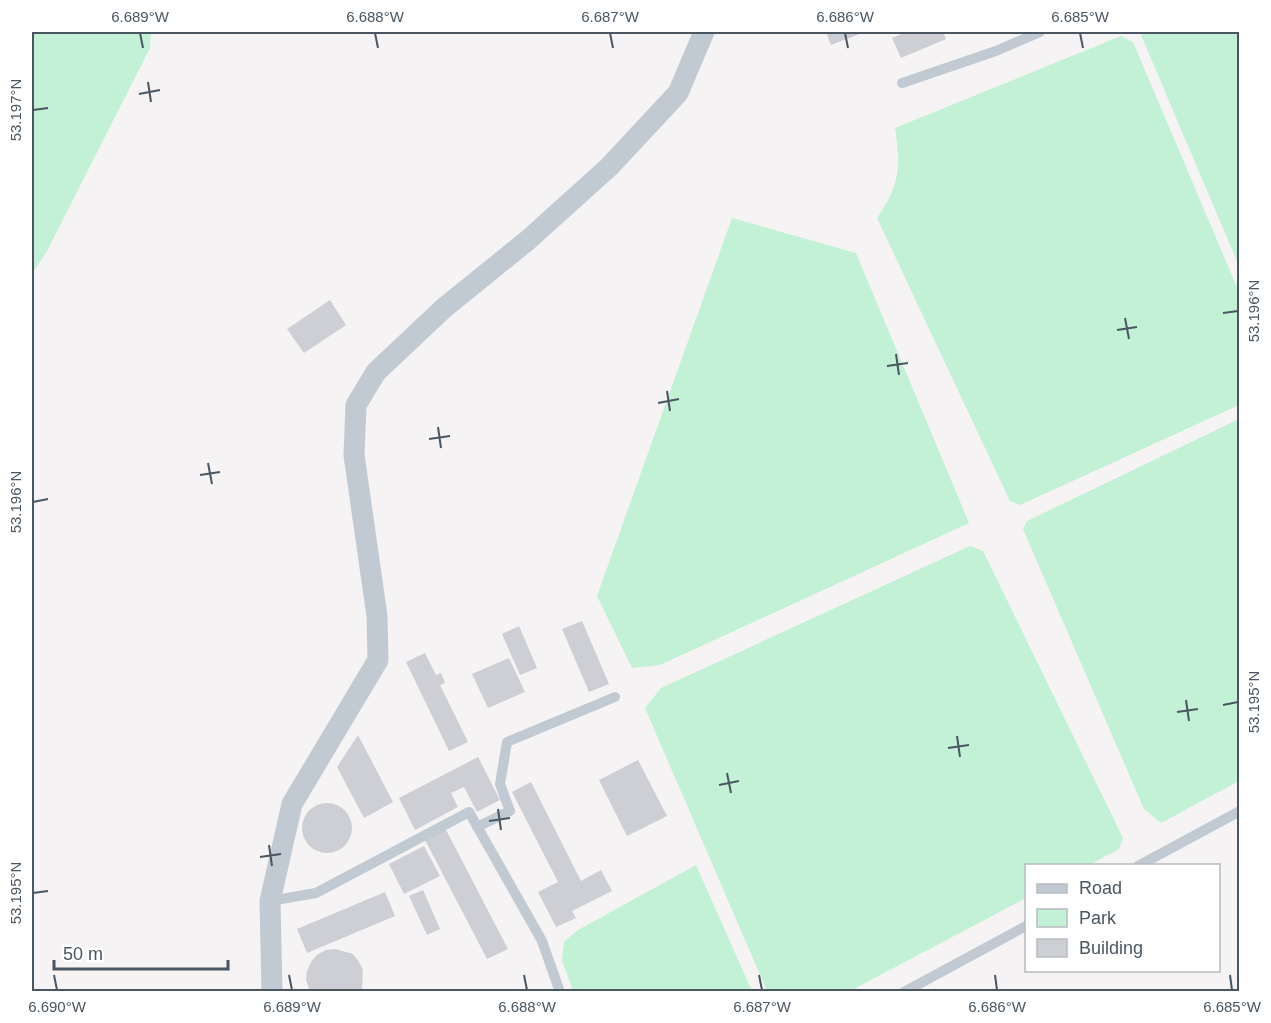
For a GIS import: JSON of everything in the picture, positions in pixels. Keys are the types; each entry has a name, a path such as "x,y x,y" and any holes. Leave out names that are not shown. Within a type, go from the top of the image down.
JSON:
{"street":[{"path":"272,992 270,901 291,804 335,735 378,660 376,616 354,455 356,405 376,372 444,308 528,240 609,167 678,93 704,32"}],"lane":[{"path":"902,83 996,51 1040,32"},
{"path":"477,828 510,811 500,784 507,742 615,697"},
{"path":"1142,864 1239,811"},
{"path":"270,901 316,893 468,812 542,941 560,992"},
{"path":"904,992 1025,927"}],"green space":[{"path":"32,32 151,32 150,48 46,253 32,273"},
{"path":"1143,32 1239,32 1239,266 1141,35"},
{"path":"1121,36 1133,42 1239,292 1239,405 1020,505 1010,501 877,218 890,196 897,175 898,154 895,128"},
{"path":"732,218 856,253 969,523 660,665 632,668 597,596"},
{"path":"1239,419 1239,781 1161,823 1144,809 1023,529 1027,521"},
{"path":"970,546 983,551 1123,838 1119,849 1091,864 1025,864 1025,899 850,991 767,991 645,708 661,688"},
{"path":"696,865 752,991 573,991 562,960 564,942 578,930"}],"building":[{"path":"826,32 865,32 831,45"},
{"path":"907,32 943,32 946,39 901,58 892,38"},
{"path":"330,300 346,325 304,353 287,329"},
{"path":"582,621 609,684 589,692 562,629"},
{"path":"519,626 537,668 520,675 502,634"},
{"path":"425,653 436,675 441,673 445,683 440,685 468,742 449,751 406,662"},
{"path":"509,658 525,692 488,708 472,674"},
{"path":"358,735 393,802 364,818 337,767"},
{"path":"478,757 500,800 477,812 464,787 451,793 458,807 415,830 399,798"},
{"path":"638,760 667,816 627,836 599,780"},
{"path":"531,782 581,881 601,870 612,891 572,911 576,918 556,927 538,892 558,882 512,792"},
{"path":"327,803 345,810 352,828 345,846 327,853 309,846 302,828 309,810"},
{"path":"445,828 508,949 487,959 424,838"},
{"path":"424,846 440,876 404,894 389,864"},
{"path":"423,890 440,929 427,935 409,896"},
{"path":"385,892 395,916 307,953 297,929"},
{"path":"335,949 353,954 359,962 363,970 362,989 360,992 310,992 306,980 311,962 326,950"}]}
